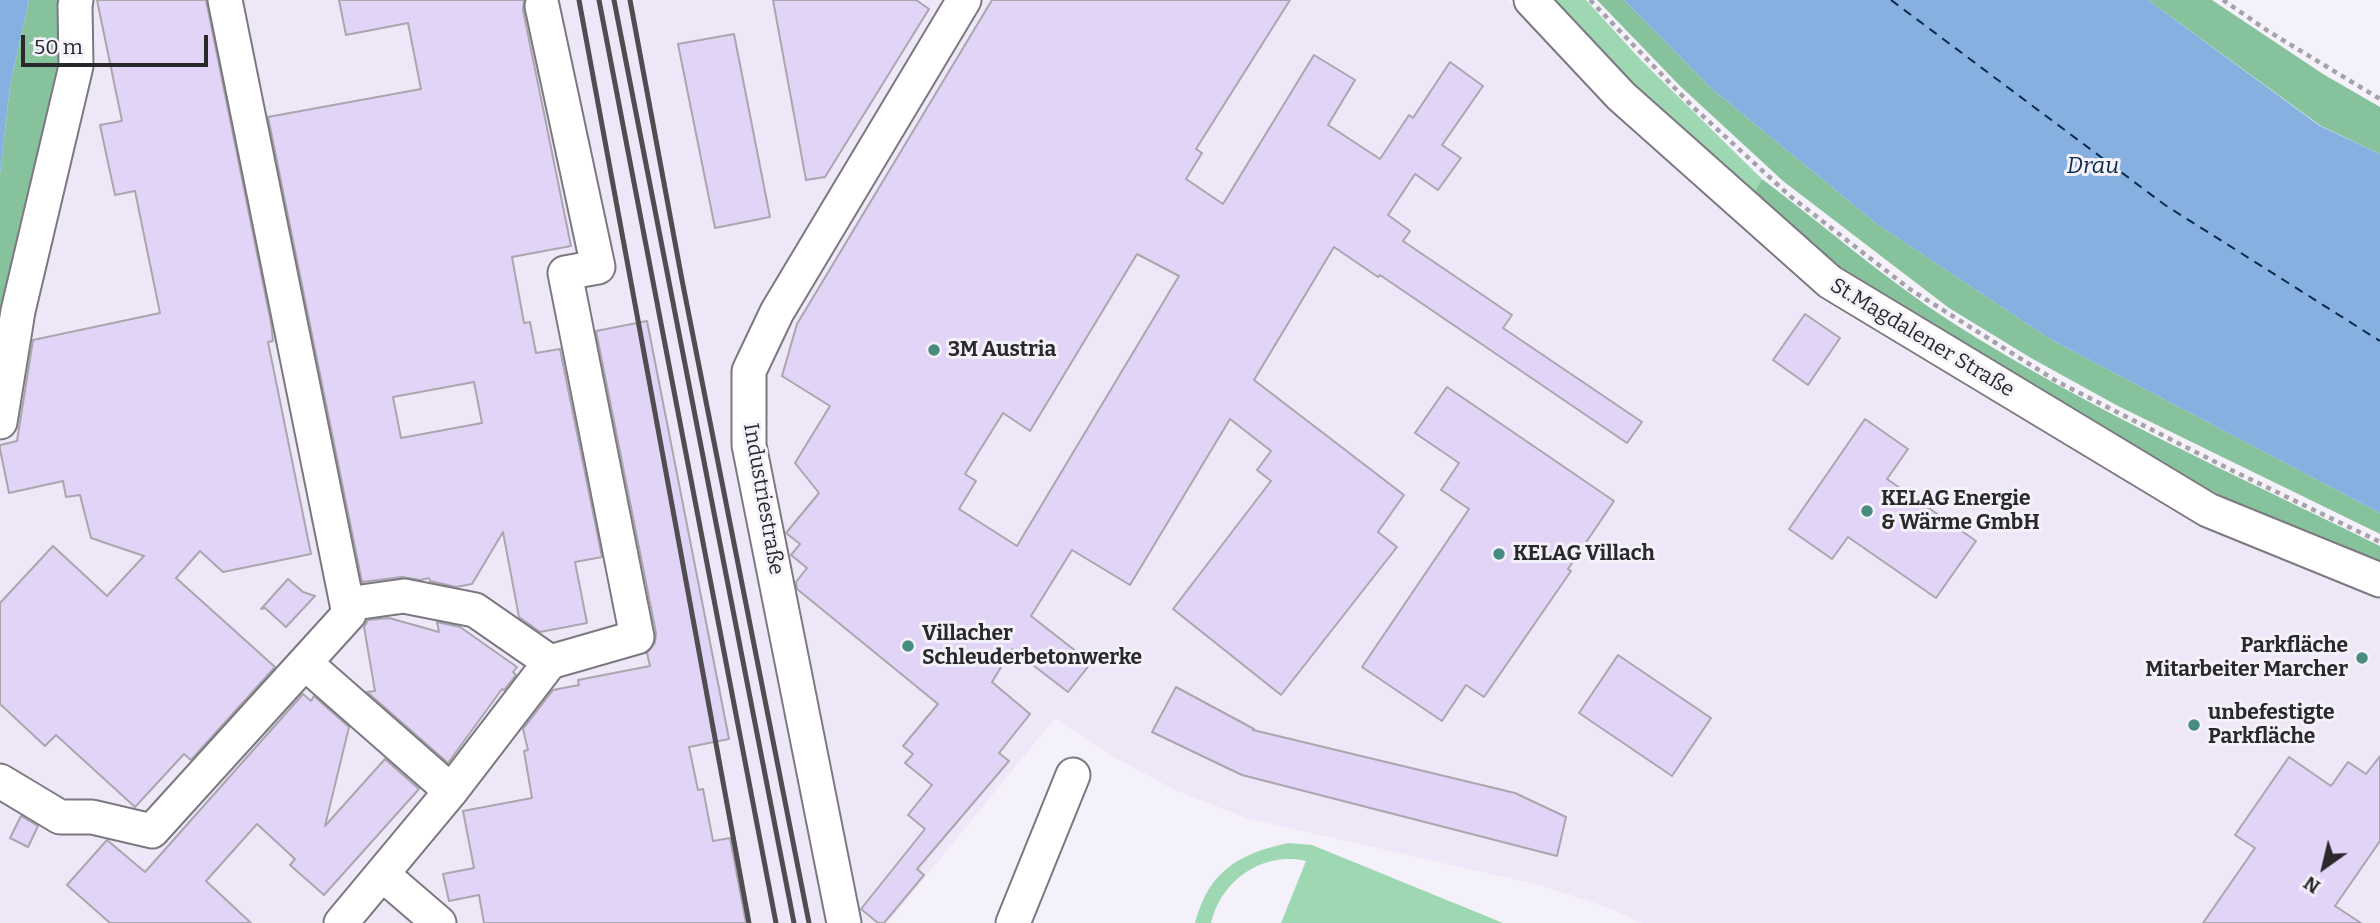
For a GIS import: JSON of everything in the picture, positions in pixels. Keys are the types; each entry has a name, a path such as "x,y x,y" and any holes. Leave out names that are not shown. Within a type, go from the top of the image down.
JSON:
{"street":[{"path":"0,422 19,311 76,66 76,0"},
{"path":"0,781 60,817 92,817 152,831 349,614 225,0"},
{"name":"Industriestraße","path":"844,923 750,445 749,371 777,312 964,0"},
{"name":"St.Magdalener Straße","path":"1531,0 1621,96 1829,282 2208,510 2380,580"},
{"path":"341,923 451,791 550,662 637,637 565,274 598,267 542,6"},
{"path":"348,604 404,596 475,610 550,662"},
{"path":"305,663 451,791"},
{"path":"1013,923 1073,775"},
{"path":"382,874 439,923"}],"path":[{"path":"1590,0 1693,107 1790,197 1911,290 2058,382 2380,542"},
{"path":"2223,0 2278,38 2380,99"}],"shaded area":[{"path":"67,0 1508,0 1610,109 1819,298 2199,526 2380,599 2380,923 1642,923 1607,907 1543,886 1246,818 1175,790 1114,757 1055,718 888,923 0,923 0,348 44,151"}],"green space":[{"path":"29,0 67,0 44,151 0,348 0,175 10,86"},
{"path":"1554,0 1586,0 1641,60 1762,179 1755,191 1758,204 1626,78"},
{"path":"1597,0 1624,0 1712,89 1877,224 2050,339 2380,513 2380,534 2118,406 2031,358 1949,308 1783,181 1679,85"},
{"path":"2148,0 2212,0 2323,74 2380,107 2380,154 2321,126"},
{"path":"1762,179 1904,289 2004,354 2109,413 2380,546 2380,573 2176,474 1853,278 1758,204 1755,191"},
{"path":"1288,843 1312,845 1503,923 1281,923 1306,861 1290,859 1274,860 1246,872 1224,894 1211,923 1195,923 1208,890 1228,868 1254,853"}],"water":[{"path":"0,0 29,0 10,86 0,175"},
{"name":"Drau","path":"1624,0 2148,0 2320,126 2380,154 2380,513 2050,339 1877,224 1712,89"}],"building":[{"path":"97,0 206,0 271,323 273,341 268,342 311,554 223,572 200,551 176,578 275,667 191,760 184,754 135,807 56,735 45,746 0,704 0,603 53,546 107,596 144,556 91,538 80,495 66,497 63,481 9,493 0,449 0,445 17,441 33,340 160,313 135,191 115,195 100,125 122,121"},
{"path":"339,0 524,0 523,10 571,246 512,257 524,323 530,322 536,353 560,349 602,557 575,562 587,623 540,632 519,617 503,532 472,584 456,587 430,581 429,578 420,580 402,577 362,582 268,117 421,89 408,23 346,35","holes":["474,382 482,423 401,438 393,397"]},
{"path":"773,0 916,0 929,9 825,177 806,180"},
{"path":"992,0 1290,0 1196,149 1202,153 1186,179 1223,204 1314,55 1355,80 1328,125 1380,159 1409,115 1413,118 1450,62 1483,86 1442,145 1461,158 1438,190 1415,174 1388,215 1410,231 1403,241 1512,315 1503,328 1642,422 1627,443 1380,275 1378,277 1334,247 1254,380 1404,495 1378,532 1397,547 1281,695 1173,609 1271,481 1257,470 1271,451 1230,419 1130,585 1072,550 1031,616 1091,663 1068,692 1012,649 992,682 1030,714 999,753 1009,761 917,869 924,875 884,923 878,923 861,909 925,829 908,815 932,785 905,763 913,754 903,746 938,704 797,589 796,582 807,568 791,555 800,544 786,533 819,493 795,463 830,406 782,376 797,324","holes":["1137,254 1179,276 1017,546 959,509 976,481 965,474 1003,413 1030,431"]},
{"path":"734,34 770,217 715,228 678,44"},
{"path":"1805,314 1840,338 1808,385 1773,360"},
{"path":"647,321 729,739 689,747 698,790 703,789 713,841 730,838 746,923 484,923 479,895 449,901 443,874 474,868 463,811 532,798 524,751 528,750 523,729 553,690 579,685 578,680 650,666 647,653 655,643 656,633 596,331"},
{"name":"KELAG Villach","path":"1447,387 1614,501 1568,569 1571,571 1484,697 1466,685 1442,721 1362,667 1469,509 1441,490 1459,463 1415,433"},
{"name":"KELAG Energie & Wärme GmbH","path":"1865,419 1908,449 1887,479 1976,541 1936,598 1848,537 1832,559 1789,529"},
{"path":"288,579 303,592 315,596 286,627 265,608 261,609"},
{"path":"389,618 439,632 437,622 460,627 517,667 513,672 516,675 504,690 502,689 448,763 367,692 375,691 364,627 368,620"},
{"path":"1618,655 1711,718 1672,776 1579,713"},
{"path":"1176,687 1253,730 1515,793 1566,817 1557,856 1242,775 1152,732"},
{"path":"303,694 311,701 314,696 349,727 325,826 385,759 419,789 324,895 290,865 295,859 257,824 206,881 251,923 110,923 67,885 107,840 145,872"},
{"path":"2380,756 2380,841 2335,906 2361,923 2203,923 2255,848 2235,835 2289,757 2331,786 2348,762 2366,774"},
{"path":"21,816 38,826 28,847 10,838"}],"ferry route":[{"path":"1891,0 2165,205 2380,341"}],"railway":[{"path":"579,0 749,923"},
{"path":"599,0 776,923"},
{"path":"614,0 794,923"},
{"path":"630,0 682,280 809,923"}],"place":[{"name":"3M Austria","path":"934,350"},
{"name":"KELAG Energie & Wärme GmbH","path":"1867,511"},
{"name":"KELAG Villach","path":"1499,554"},
{"name":"Villacher Schleuderbetonwerke","path":"908,646"},
{"name":"Parkfläche Mitarbeiter Marcher","path":"2362,658"},
{"name":"unbefestigte Parkfläche","path":"2194,725"}]}
